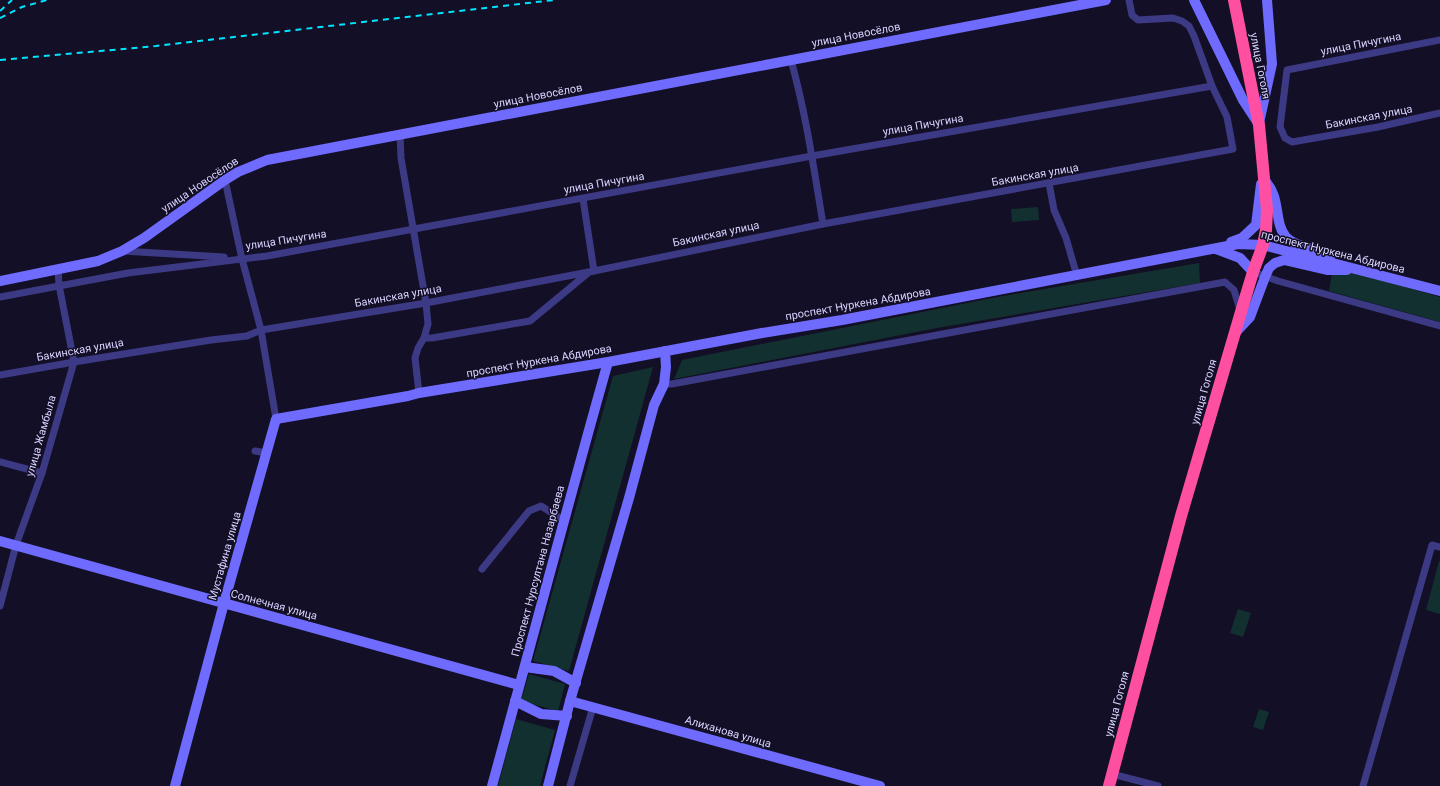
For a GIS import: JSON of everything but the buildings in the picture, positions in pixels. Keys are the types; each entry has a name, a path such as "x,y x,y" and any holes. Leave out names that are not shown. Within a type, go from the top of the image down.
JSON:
{"highway":[{"name":"улица Гоголя","path":"1109,786 1181,516 1234,334 1263,245 1266,230 1267,210 1259,125 1234,0"}],"main road":[{"name":"улица Новосёлов","path":"0,281 98,261 122,251 144,238 225,180 238,172 267,160 1106,0"},
{"path":"1194,0 1243,100 1259,125"},
{"path":"1259,125 1272,64 1267,0"},
{"path":"1219,248 1242,238 1256,225 1264,176"},
{"path":"1264,176 1274,194 1280,228 1286,236 1291,241 1317,251 1341,265"},
{"name":"проспект Нуркена Абдирова","path":"276,420 419,393 666,351 686,349 762,333 842,320 1238,244 1263,245 1440,292"},
{"path":"1219,248 1240,258 1253,272"},
{"path":"1234,334 1250,317 1269,268 1275,263 1284,260 1327,270 1359,270"},
{"path":"548,786 570,701 629,498 654,405 664,384 666,351"},
{"name":"Проспект Нурсултана Назарбаева","path":"492,786 563,520 608,362"},
{"name":"Мустафина улица","path":"175,786 224,603 276,420"},
{"name":"Солнечная улица","path":"0,541 519,685"},
{"path":"525,667 554,671 576,683"},
{"path":"515,701 541,714 567,716"},
{"name":"Алиханова улица","path":"570,701 880,786"}],"street":[{"name":"Бакинская улица","path":"0,375 211,340 247,336 261,330 426,303 823,224 1233,149 1227,117 1212,86 1189,26 1182,21 1173,18 1138,20 1132,14 1129,0"},
{"name":"улица Пичугина","path":"1302,141 1292,142 1285,138 1280,127 1287,70 1440,40"},
{"path":"791,60 798,84 823,224"},
{"name":"улица Пичугина","path":"0,297 128,273 267,256 812,156 1212,86"},
{"name":"Бакинская улица","path":"1302,141 1440,113"},
{"path":"400,134 401,158 426,303 428,324 424,338 418,348 415,358 419,393"},
{"name":"Мустафина улица","path":"225,180 242,258 261,330 276,420"},
{"path":"1049,183 1054,210 1066,238 1077,276"},
{"path":"424,338 432,338 530,321 592,271 582,199"},
{"path":"122,251 242,258"},
{"name":"улица Жамбыла","path":"0,606 16,545 42,473 74,362 59,285 58,269"},
{"path":"1253,272 1265,277 1440,326"},
{"path":"664,384 672,384 1225,282 1234,290 1241,312"},
{"path":"255,451 266,453"},
{"path":"0,462 42,473"},
{"path":"482,569 529,511 541,506 563,520"},
{"path":"1363,786 1432,545 1440,547"},
{"path":"570,786 593,707"},
{"path":"1112,774 1158,786"}],"green space":[{"path":"1038,207 1039,220 1012,222 1011,209"},
{"path":"1199,263 1200,283 937,328 674,379 682,360 997,297"},
{"path":"1332,273 1358,273 1440,297 1440,322 1329,291"},
{"path":"653,367 569,671 533,661 613,376"},
{"path":"1440,561 1440,614 1426,610"},
{"path":"1238,609 1251,613 1243,637 1230,633"},
{"path":"529,674 565,684 558,711 521,701"},
{"path":"1259,709 1269,712 1263,730 1253,727"},
{"path":"516,719 555,730 540,786 498,786"}],"railway":[{"path":"0,11 12,0"},
{"path":"0,18 22,7 47,0"},
{"path":"0,60 156,46 554,0"}]}
